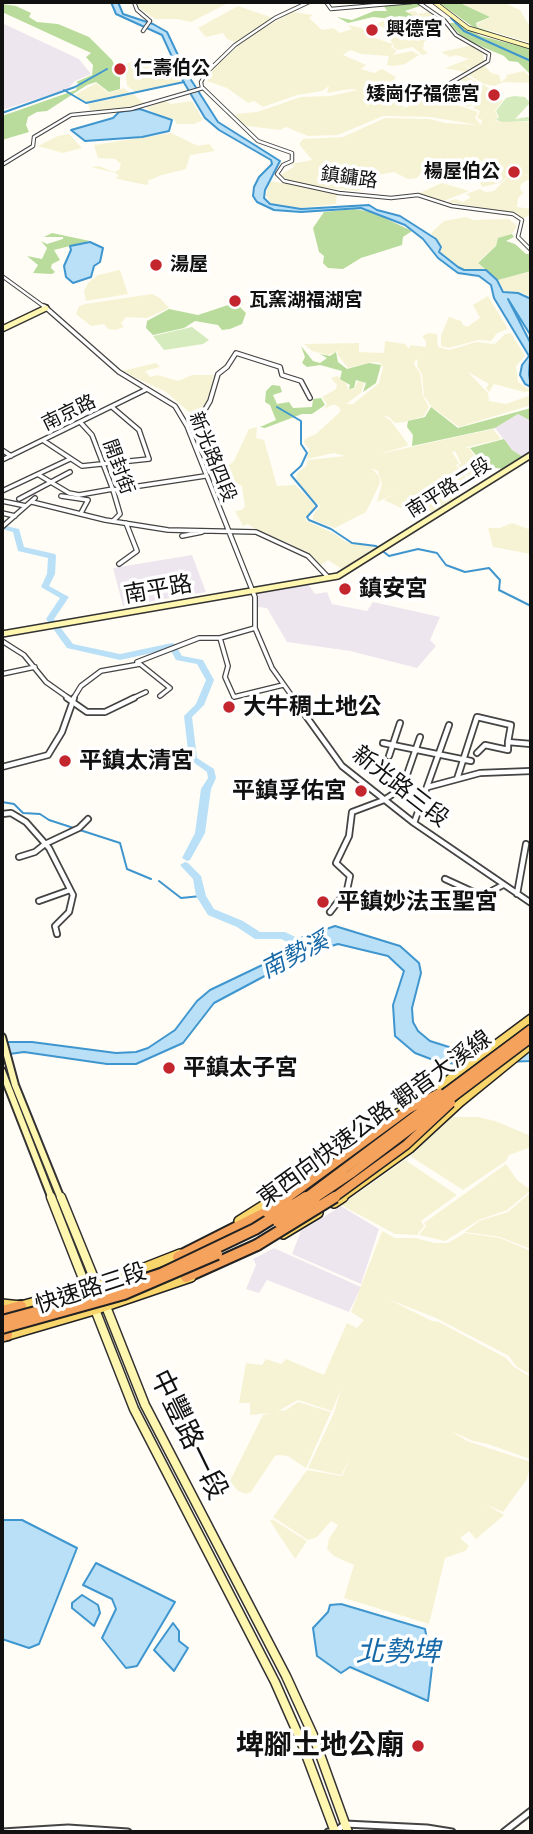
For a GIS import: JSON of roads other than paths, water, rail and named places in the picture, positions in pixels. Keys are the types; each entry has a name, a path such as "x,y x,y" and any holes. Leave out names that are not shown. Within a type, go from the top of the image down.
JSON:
{"highway":[{"name":"東西向快速公路 觀音大溪線","path":"3,1334 124,1294 245,1241 303,1208 461,1087 531,1029"},
{"name":"東西向快速公路 觀音大溪線","path":"2,1321 91,1297 161,1274 255,1229 303,1199 531,1038"},
{"path":"178,1257 267,1212 408,1109 461,1087"},
{"path":"186,1278 257,1245 308,1216 407,1144 437,1118 461,1087"},
{"path":"2,1312 21,1306"}],"main road":[{"path":"434,2 468,28 531,47"},
{"path":"2,329 46,308"},
{"name":"南平路二段","path":"252,591 338,576 531,455"},
{"name":"南平路","path":"2,634 252,591"},
{"path":"445,1082 531,1018"},
{"name":"中豐路一段","path":"2,1037 5,1059 15,1086 145,1405 286,1676 313,1735 347,1828"},
{"name":"快速路三段","path":"3,1334 94,1310 186,1278 198,1277 298,1227 381,1165 410,1149 461,1102 531,1045"},
{"name":"中豐路一段","path":"2,1071 134,1409 280,1694 301,1741 335,1832"},
{"name":"快速路三段","path":"178,1257 181,1252 262,1208 353,1142 445,1082"},
{"name":"快速路三段","path":"2,1304 21,1306 86,1288 178,1257 191,1256 264,1219 420,1106 445,1082"},
{"path":"353,1142 381,1165"},
{"path":"192,1522 203,1516"}],"street":[{"path":"134,2 134,7 146,15 150,23 143,31"},
{"path":"2,165 33,146 34,137 71,115 131,109 201,89 206,73 235,45 275,18 309,2"},
{"path":"326,2 331,9 412,2"},
{"path":"418,2 444,20 461,39 489,54 488,61 430,94"},
{"name":"鎮鏞路","path":"201,89 258,141 292,153 292,161 283,165 277,173 284,181 339,192 391,198 418,195 452,206 513,214 522,220 522,227 517,233 531,250"},
{"name":"新光路四段","path":"2,276 46,308 101,358 175,406 187,426 252,591"},
{"path":"187,426 202,413 210,401 218,374 237,353 280,368 282,375 301,381 310,398"},
{"name":"南京路","path":"2,460 148,388"},
{"path":"44,441 82,466 149,459 139,430 112,407"},
{"name":"開封街","path":"81,423 92,435 113,490 120,514 113,521"},
{"path":"2,450 11,456"},
{"path":"2,491 71,459"},
{"path":"19,499 70,472"},
{"path":"39,475 64,491 79,495 205,476"},
{"path":"61,496 88,500 81,513"},
{"path":"4,524 33,500 113,521 168,530 216,530"},
{"path":"2,501 27,507"},
{"path":"2,513 15,516"},
{"path":"119,564 137,551 126,523"},
{"path":"182,536 226,529 256,532 308,556 328,578"},
{"name":"新光路三段","path":"252,591 255,597 255,628 272,668 342,766 414,823 531,904"},
{"path":"2,767 48,755 62,732 73,699 81,687 100,671 136,663 199,638 220,638 255,628"},
{"path":"220,638 228,666 225,677 234,697 283,685"},
{"path":"2,641 24,654 46,682 88,712 99,713 146,692"},
{"path":"136,663 170,688 160,696"},
{"path":"2,674 35,667"},
{"path":"457,779 477,717 511,725 508,750 485,745 477,753"},
{"path":"390,756 400,723"},
{"path":"414,823 449,725"},
{"path":"330,912 347,890 350,876 336,863 349,836 352,812 384,800 403,785 420,737"},
{"path":"508,742 531,744"},
{"path":"383,743 471,761"},
{"path":"428,787 480,773 531,771"},
{"path":"2,814 11,813 23,819 45,844 70,890 72,895 69,912 55,926 57,934"},
{"path":"19,857 35,852 81,826 88,818"},
{"path":"517,894 526,844"},
{"path":"445,880 482,896 503,885"},
{"path":"39,901 70,890"},
{"path":"505,1832 531,1811"},
{"path":"2,1832 68,1828 128,1832"},
{"path":"328,1832 347,1828 427,1828 452,1832"}],"water":[{"path":"111,2 118,2 123,14 153,24 167,32 186,72 218,122 280,161 265,190 264,198 270,204 301,209 369,205 400,216 436,239 441,247 439,252 458,267 464,270 486,270 497,280 503,292 518,293 531,299 531,336 508,299 531,344 531,387 525,384 520,375 522,365 529,356 494,298 491,285 479,276 458,273 438,258 423,239 405,225 361,208 301,212 274,210 257,202 253,196 254,187 259,177 272,164 271,160 219,130 205,118 183,81 162,35 116,14"},
{"path":"140,109 172,120 169,131 142,137 85,141 71,130 113,118 119,112"},
{"path":"90,242 103,248 100,262 94,266 91,277 73,283 66,277 64,266 71,250 70,246"},
{"name":"南勢溪","path":"335,926 400,946 419,963 421,973 412,1008 413,1022 418,1031 430,1041 449,1047 531,1048 531,1061 456,1064 436,1061 415,1053 395,1036 393,1005 404,971 388,956 338,944 306,954 214,1003 183,1043 136,1064 107,1064 24,1052 2,1055 2,1042 32,1042 116,1053 148,1048 175,1030 197,1001 210,990 277,958 301,938"},
{"path":"2,1520 22,1520 77,1548 39,1644 29,1648 2,1639"},
{"path":"96,1563 175,1602 137,1666 126,1668 102,1638 116,1609 112,1599 83,1585"},
{"path":"82,1595 98,1605 100,1613 94,1626 72,1608 72,1603"},
{"name":"北勢埤","path":"341,1604 425,1629 432,1667 428,1701 350,1667 341,1673 317,1656 313,1628 328,1612 330,1605"},
{"path":"173,1623 179,1631 179,1641 188,1648 174,1671 154,1650"}],"waterway":[{"path":"451,18 464,31 531,61"},
{"path":"65,91 107,69"},
{"path":"65,91 86,103 184,82"},
{"path":"2,113 65,91"},
{"path":"277,407 301,421 301,444 307,453 301,466 291,475 317,506 307,517 309,520 331,529 352,543 376,546 389,556 418,549 437,553 446,565 465,572 489,568 500,580 499,590 531,606"},
{"path":"2,527 16,531 21,549 52,556 51,574 45,587 65,597 50,619 70,646 120,657 172,646 179,658 200,662 210,680 200,705 188,716 193,759 211,771 212,778 206,789 200,833 187,858"},
{"path":"2,802 14,804 23,813 40,814 49,820 120,843 127,869 151,879"},
{"name":"南勢溪","path":"185,865 198,878 201,896 211,912 240,924 258,936 282,935 307,947"},
{"path":"159,881 181,898 201,896"}],"place":[{"name":"興德宮","path":"372,30"},
{"name":"仁壽伯公","path":"120,69"},
{"name":"矮崗仔福德宮","path":"494,95"},
{"name":"楊屋伯公","path":"514,172"},
{"name":"湯屋","path":"156,265"},
{"name":"瓦窯湖福湖宮","path":"235,301"},
{"name":"鎮安宮","path":"345,589"},
{"name":"大牛稠土地公","path":"229,707"},
{"name":"平鎮太清宮","path":"65,761"},
{"name":"平鎮孚佑宮","path":"361,791"},
{"name":"平鎮妙法玉聖宮","path":"323,902"},
{"name":"平鎮太子宮","path":"169,1068"},
{"name":"埤腳土地公廟","path":"418,1746"}]}
